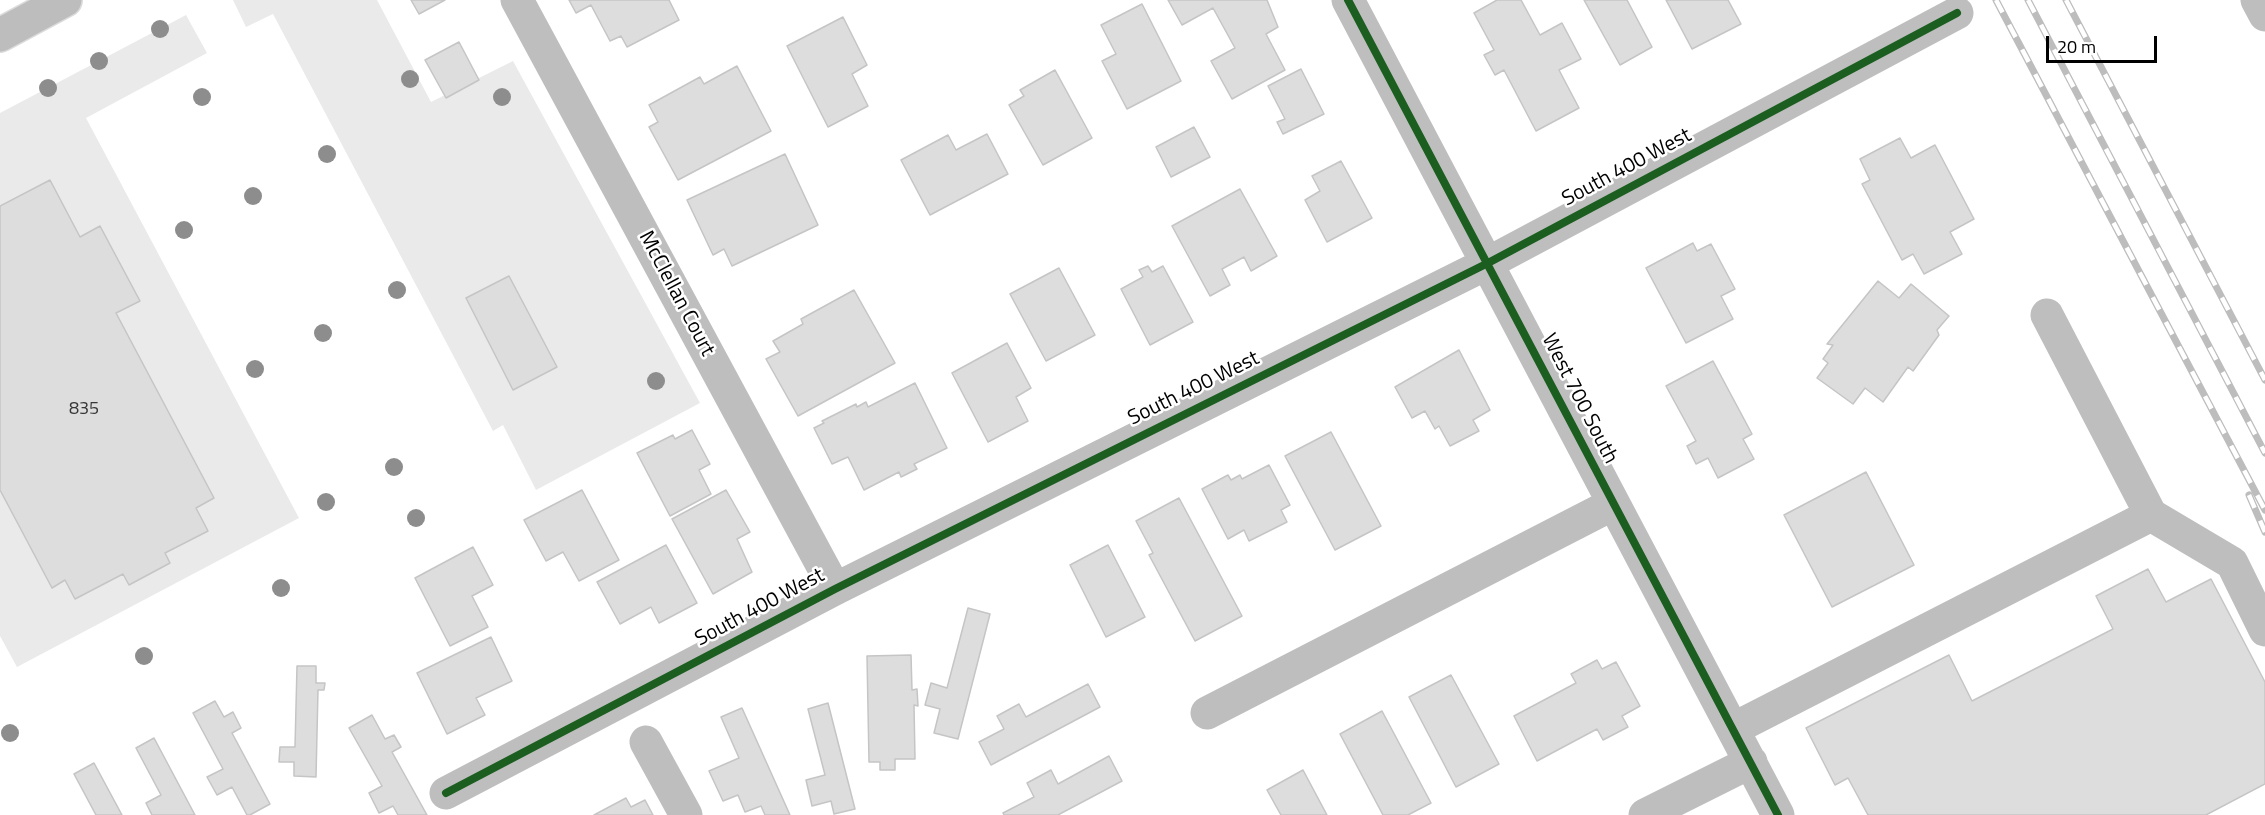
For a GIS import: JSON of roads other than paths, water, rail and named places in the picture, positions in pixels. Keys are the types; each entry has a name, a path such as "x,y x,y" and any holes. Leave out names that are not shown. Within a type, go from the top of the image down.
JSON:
{"main road":[{"path":"0,35 65,0"}],"street":[{"name":"McClellan Court","path":"517,0 835,589"},
{"name":"West 700 South","path":"1348,0 1778,815"},
{"path":"2257,0 2265,15"},
{"name":"South 400 West","path":"446,793 835,589 1488,263 1957,13"},
{"path":"2047,315 2151,515 2232,563 2265,630"},
{"path":"1208,713 1613,504"},
{"path":"1733,729 2151,515"},
{"path":"646,742 686,815"},
{"path":"1645,815 1750,762"}],"railway":[{"path":"1996,0 2265,510"},
{"path":"2028,0 2265,453"},
{"path":"2066,0 2265,380"},
{"path":"2249,495 2265,532"}]}
